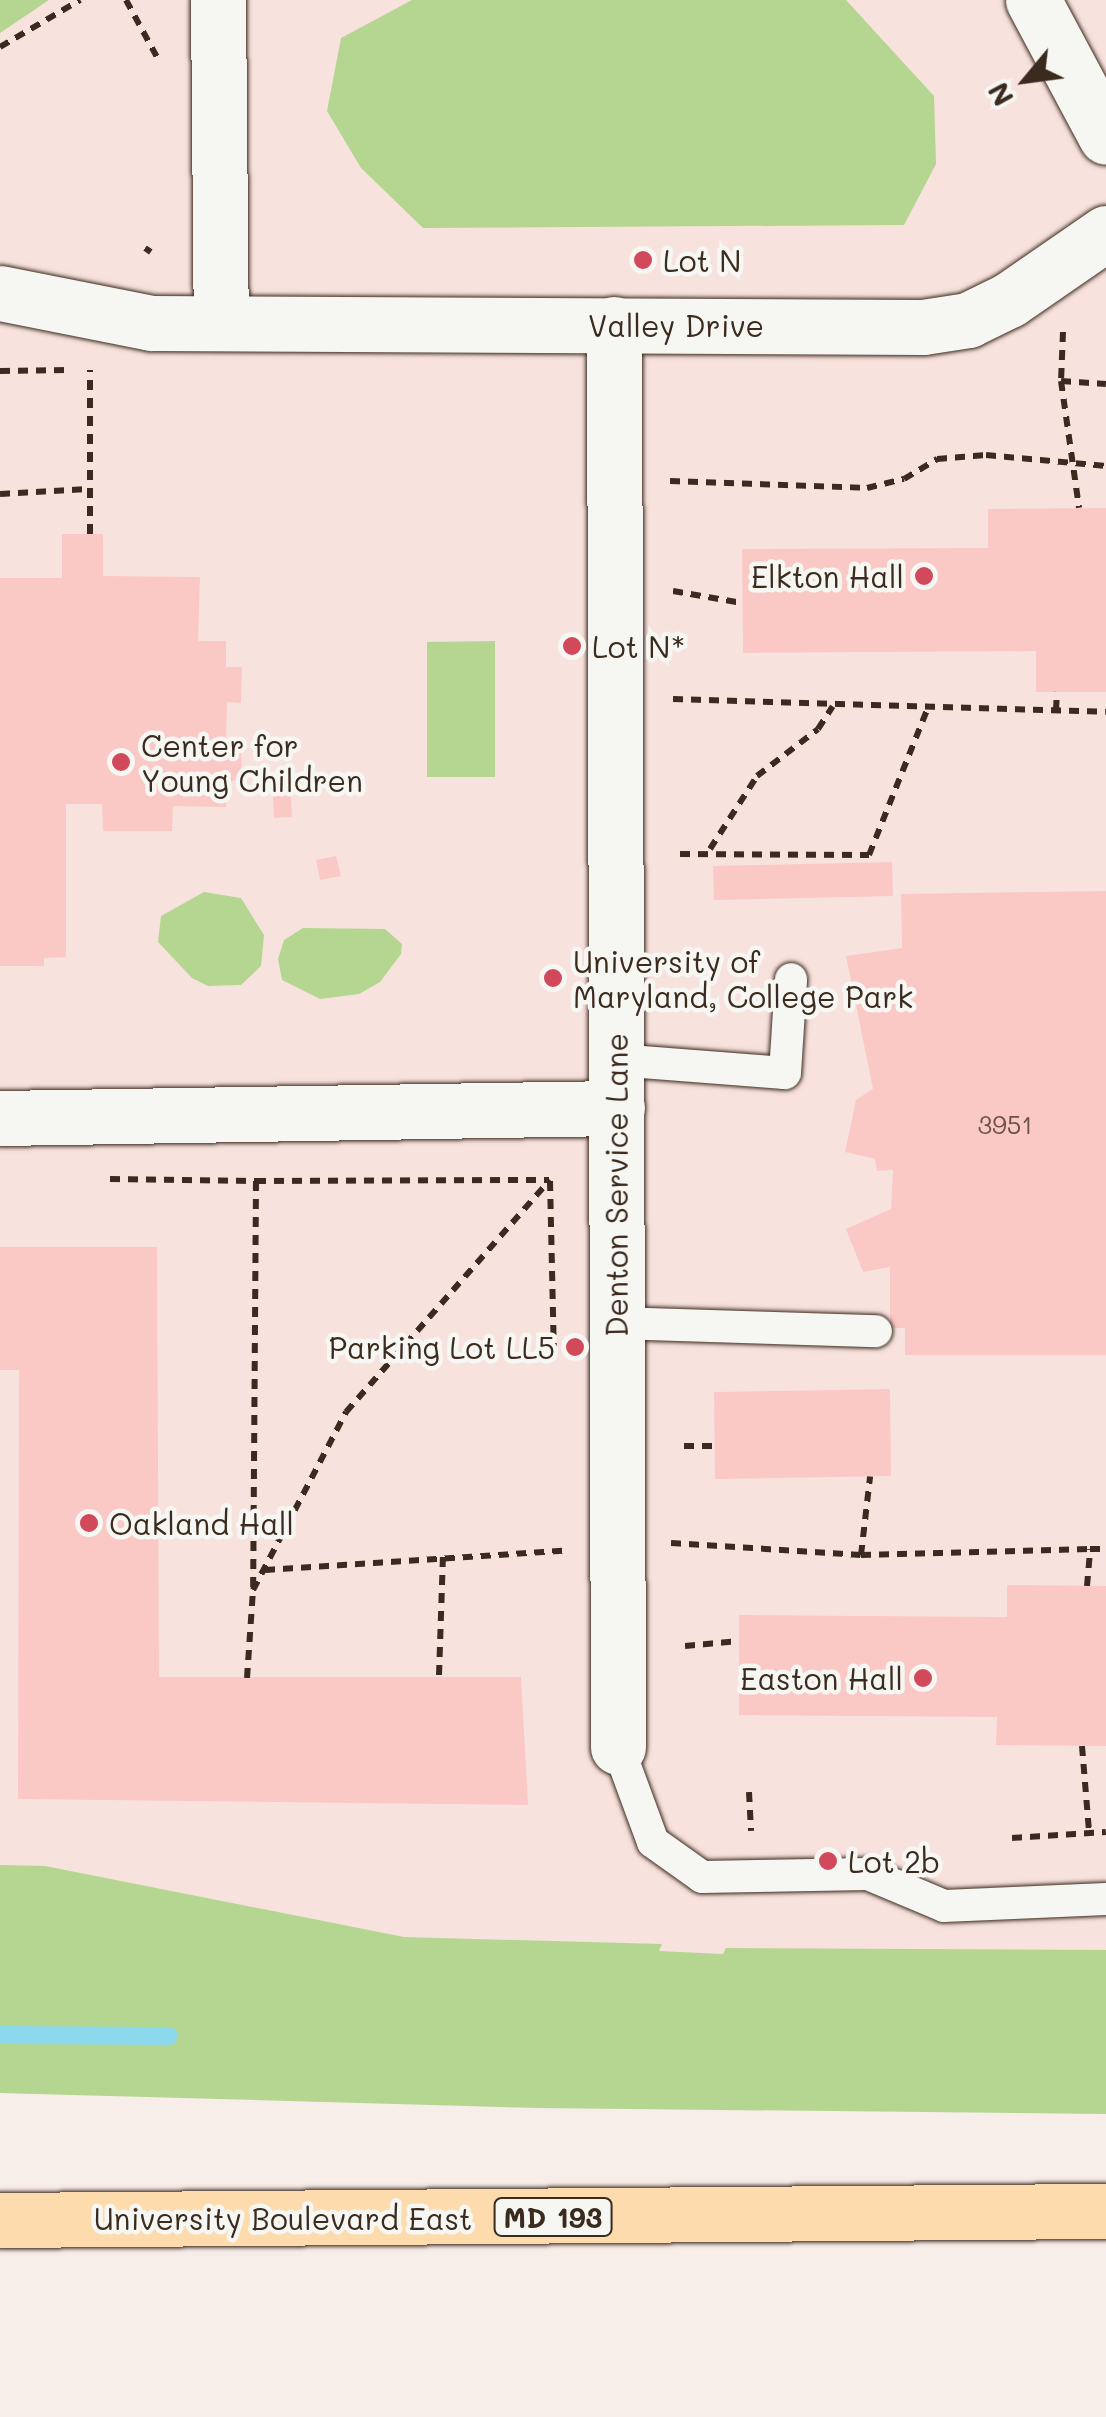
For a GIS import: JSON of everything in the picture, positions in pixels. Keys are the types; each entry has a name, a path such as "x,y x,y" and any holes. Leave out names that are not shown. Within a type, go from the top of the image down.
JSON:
{"main road":[{"name":"University Boulevard East","path":"0,2220 1106,2211"}],"street":[{"path":"218,0 221,324"},
{"path":"1033,0 1106,137"},
{"name":"Valley Drive","path":"0,294 134,320 221,324 923,328 968,320 1106,233"},
{"name":"Denton Service Lane","path":"614,324 618,1747"},
{"path":"0,1118 616,1084"}],"lane":[{"path":"616,1084 786,1073 792,979"},
{"path":"616,1323 876,1331"},
{"path":"618,1747 653,1842 702,1877 868,1874 944,1906 1106,1899"}],"path":[{"path":"0,47 80,0"},
{"path":"126,0 164,69"},
{"path":"1064,313 1061,381 1079,508"},
{"path":"0,371 90,369 90,534"},
{"path":"1061,381 1106,384"},
{"path":"660,481 867,488 904,479 937,459 986,454 1106,466"},
{"path":"0,494 88,489"},
{"path":"674,591 742,602"},
{"path":"1056,710 1057,692"},
{"path":"672,699 1106,712"},
{"path":"710,850 757,776 818,729 833,706"},
{"path":"680,854 710,850 869,855 928,706"},
{"path":"106,1178 550,1180 346,1412 254,1590"},
{"path":"247,1678 254,1590 256,1181"},
{"path":"684,1446 715,1446"},
{"path":"861,1555 870,1477"},
{"path":"682,1542 861,1555 1106,1549"},
{"path":"1087,1586 1090,1549"},
{"path":"264,1570 442,1554 578,1550"},
{"path":"439,1676 442,1554"},
{"path":"685,1646 739,1641"},
{"path":"1082,1746 1089,1832"},
{"path":"1012,1838 1106,1832"}],"shaded area":[{"name":"University of Maryland, College Park","path":"0,0 1106,0 1106,2075 0,1957"}],"green space":[{"path":"0,0 49,0 0,33"},
{"path":"412,0 846,0 934,96 936,164 904,225 423,228 361,168 327,111 341,38"},
{"path":"495,641 495,777 427,777 427,642"},
{"path":"204,892 241,898 264,935 261,966 241,985 208,986 192,978 158,942 161,916"},
{"path":"303,928 385,929 402,944 401,954 380,982 359,994 320,999 282,980 278,959 284,940"},
{"path":"0,1865 45,1866 404,1937 662,1944 659,1951 723,1954 726,1948 1106,1950 1106,2114 539,2108 0,2093"}],"building":[{"name":"Elkton Hall","path":"1106,508 1106,692 1036,692 1036,651 743,653 742,549 988,548 988,509"},
{"name":"Center for Young Children","path":"62,534 103,534 103,576 200,577 198,641 226,641 226,667 242,667 241,703 227,702 226,744 241,745 242,780 226,781 226,807 173,806 172,831 103,831 102,804 66,804 66,957 44,958 44,966 0,966 0,578 62,578"},
{"path":"291,795 292,817 274,818 273,796"},
{"path":"336,856 341,876 320,880 316,860"},
{"path":"892,862 893,896 714,900 713,866"},
{"path":"1106,891 1106,1355 905,1355 905,1328 890,1328 890,1267 863,1272 846,1229 891,1209 893,1170 877,1171 875,1159 845,1152 856,1100 873,1089 846,956 902,948 901,894"},
{"name":"Oakland Hall","path":"0,1247 157,1247 159,1677 521,1677 528,1805 18,1799 19,1370 0,1370"},
{"path":"890,1389 891,1476 715,1479 714,1392"},
{"name":"Easton Hall","path":"1007,1585 1106,1586 1106,1746 996,1745 997,1717 739,1715 739,1615 1007,1617"}],"waterway":[{"path":"0,2035 169,2036"}],"place":[{"name":"Lot N","path":"643,260"},
{"name":"Elkton Hall","path":"924,576"},
{"name":"Lot N*","path":"572,646"},
{"name":"Center for Young Children","path":"121,762"},
{"name":"University of Maryland, College Park","path":"553,978"},
{"name":"Parking Lot LL5","path":"575,1347"},
{"name":"Oakland Hall","path":"89,1523"},
{"name":"Easton Hall","path":"923,1678"},
{"name":"Lot 2b","path":"828,1861"}]}
